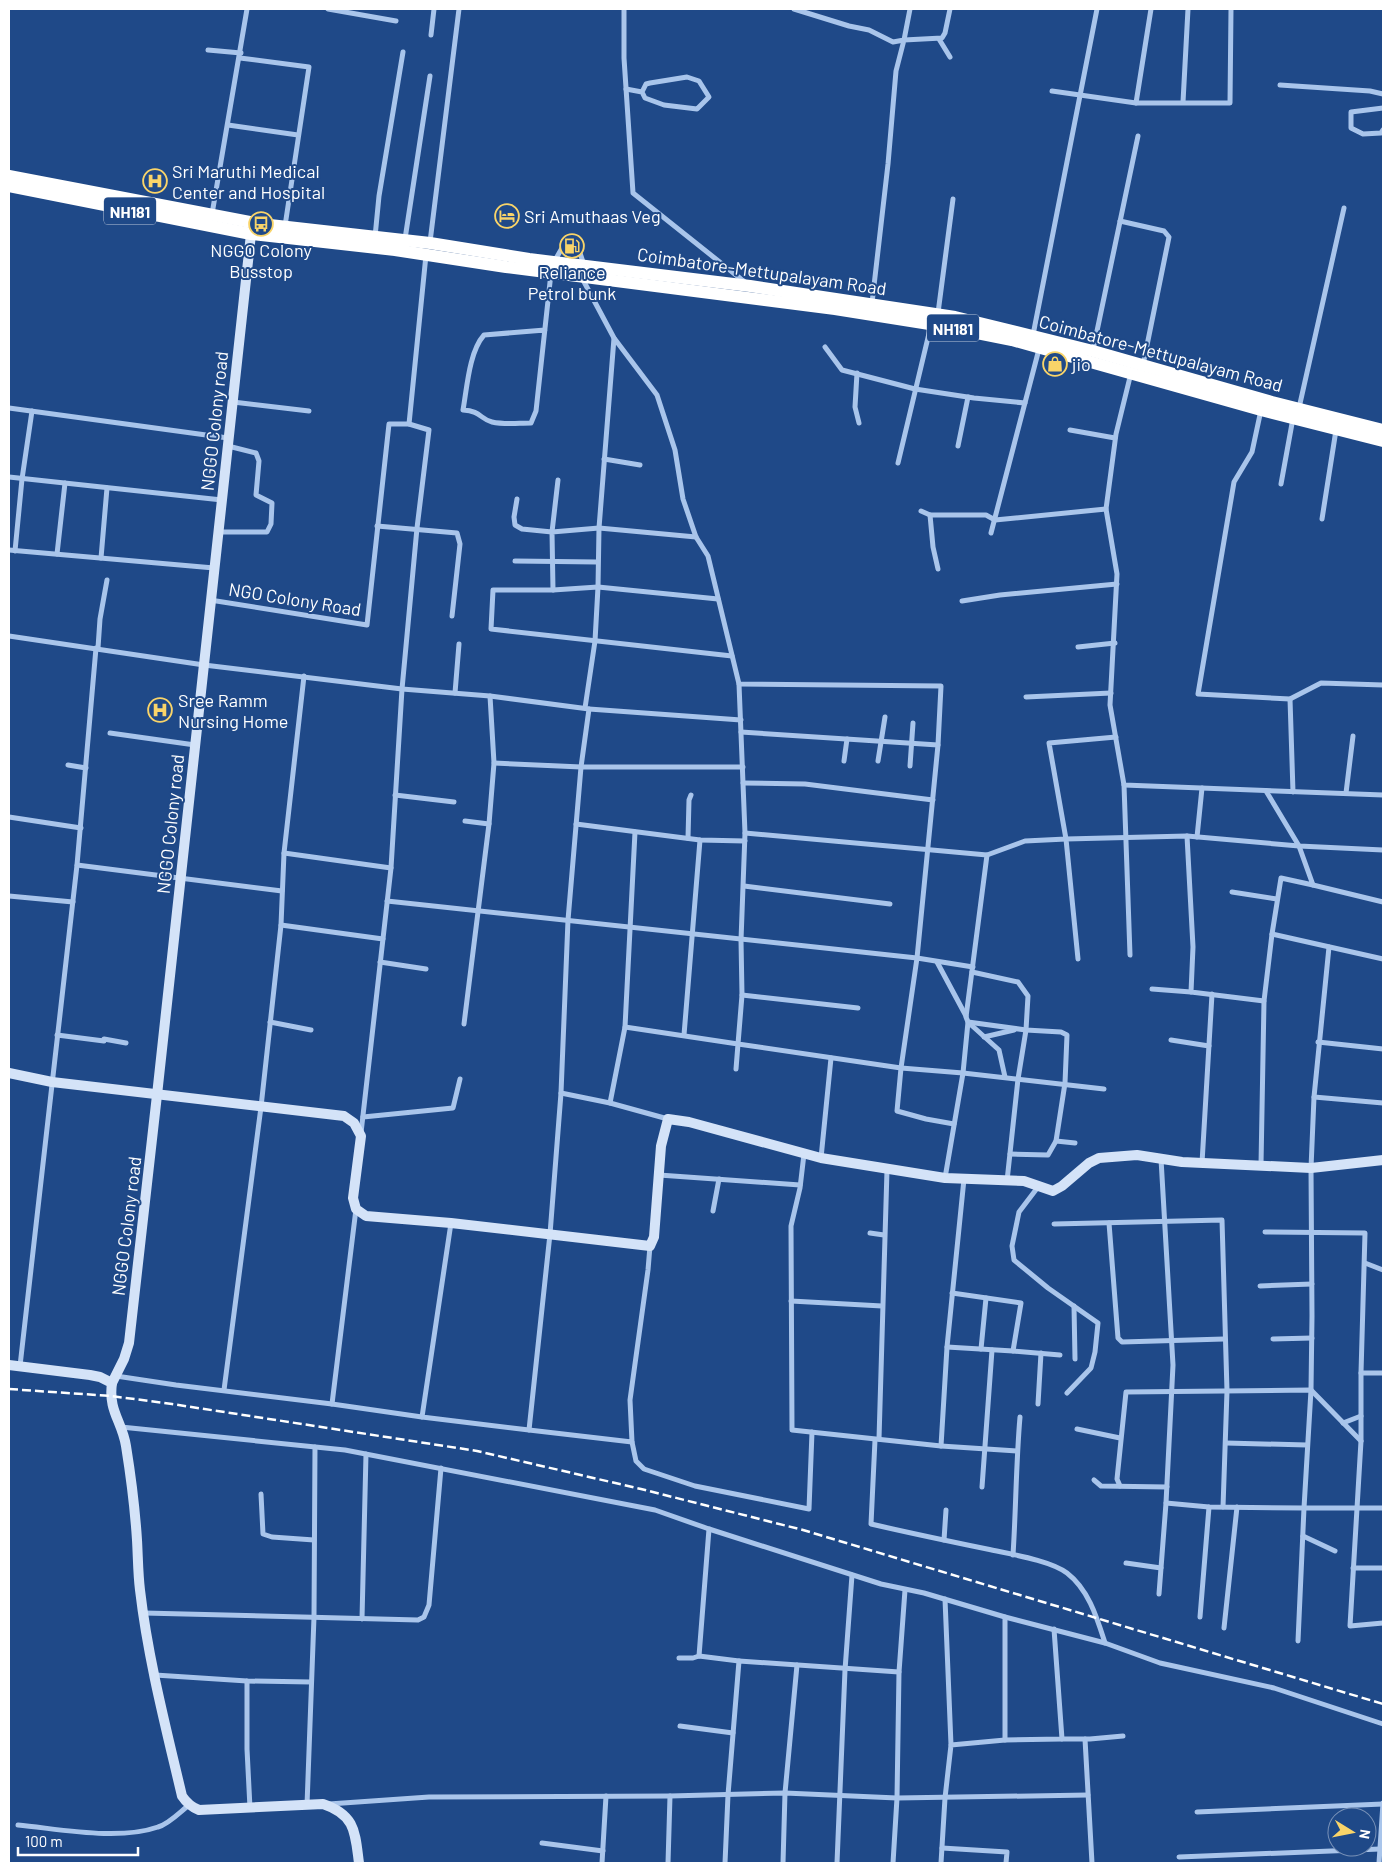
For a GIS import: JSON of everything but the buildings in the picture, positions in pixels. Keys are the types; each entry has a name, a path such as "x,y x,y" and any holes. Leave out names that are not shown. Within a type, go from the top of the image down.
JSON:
{"highway":[{"name":"NH181","path":"9,176 212,215 251,228 285,227 375,237 404,241 428,249"},
{"name":"NH181","path":"9,186 251,228 428,249 582,271"},
{"name":"Coimbatore-Mettupalayam Road","path":"582,271 733,290 750,286 872,303 935,319"},
{"name":"NH181","path":"733,290 835,309 935,319 1013,335 1131,373 1261,410 1296,413 1336,429 1383,441"},
{"name":"Coimbatore-Mettupalayam Road","path":"1036,341 1092,351 1143,365 1296,413 1383,430"}],"street":[{"path":"212,215 241,56 247,9"},
{"path":"328,9 349,11 396,21"},
{"path":"431,35 434,9"},
{"path":"409,424 428,249 459,9"},
{"path":"624,9 626,89 633,192 750,286"},
{"path":"794,9 849,26 869,30 893,42 942,38 946,33 950,9"},
{"path":"872,303 896,71 910,9"},
{"path":"991,533 1025,403 1079,96 1097,9"},
{"path":"1136,103 1151,9"},
{"path":"1182,102 1188,9"},
{"path":"1052,91 1136,103 1230,103 1231,9"},
{"path":"939,39 950,57"},
{"path":"208,50 309,67 285,227"},
{"path":"375,237 379,196 403,52"},
{"path":"404,241 430,76"},
{"path":"687,77 699,81 709,97 696,108 664,105 645,98 642,92 646,84 650,82 687,77"},
{"path":"1280,85 1370,91 1383,94"},
{"path":"626,89 642,92"},
{"path":"1383,108 1351,112 1351,128 1362,134 1381,133 1383,130"},
{"path":"228,125 298,136"},
{"path":"1092,351 1138,136"},
{"path":"898,463 915,389 935,319 953,199"},
{"path":"1281,484 1344,208"},
{"path":"1120,222 1164,231 1169,237 1143,365"},
{"name":"NGGO Colony road","path":"114,1380 129,1343 251,228"},
{"path":"544,330 484,335 477,343 463,410 474,411 492,422 505,425 532,424 536,412 552,267 562,248 579,250 584,260 582,271 614,338 657,395 675,450 683,499 696,537 708,556 739,684 741,720 745,841 741,940 742,994 736,1069"},
{"path":"529,1430 550,1234 561,1093 568,920 581,767 595,641 599,528 614,338"},
{"path":"825,347 842,370 915,389 1025,403"},
{"path":"857,373 855,408 859,423"},
{"path":"1130,955 1124,785 1110,705 1115,644 1117,574 1106,509 1115,438 1131,373"},
{"path":"958,446 968,397"},
{"path":"232,402 309,411"},
{"path":"9,408 228,442 256,453 258,461 256,495 272,502 271,524 267,532 218,532"},
{"path":"1261,410 1252,452 1234,482 1198,694 1290,699 1321,684 1383,685"},
{"path":"15,551 22,479 32,411"},
{"path":"332,1404 356,1209 353,1198 391,868 402,689 417,528 429,430 409,424 389,424 377,526 417,528 457,533 460,544 452,616"},
{"path":"1322,519 1336,429"},
{"path":"1070,430 1115,438"},
{"path":"604,459 640,464"},
{"path":"9,477 222,500"},
{"path":"553,590 552,532 558,480"},
{"path":"57,554 65,483"},
{"path":"101,558 107,488"},
{"path":"517,499 514,517 515,525 522,529 552,532 599,528 696,537"},
{"path":"921,511 930,515 986,515 995,520 1106,509"},
{"path":"930,515 933,548 938,569"},
{"name":"NGO Colony Road","path":"210,600 366,625 377,526"},
{"path":"9,550 214,568"},
{"path":"515,561 597,562"},
{"path":"20,1366 77,865 100,619 107,580"},
{"path":"962,601 1008,594 1117,584"},
{"path":"718,599 598,587 553,590 493,590 491,629 732,656"},
{"path":"9,636 204,665 402,689 490,696 587,708 741,720"},
{"path":"455,693 459,644"},
{"path":"1078,647 1115,644"},
{"path":"224,1390 261,1107 281,925 284,853 304,676"},
{"path":"739,684 941,686 938,745 917,958 901,1068 897,1111 954,1124"},
{"path":"1026,697 1111,694"},
{"path":"464,1024 489,824 494,763 490,696"},
{"path":"1290,699 1294,792"},
{"path":"878,761 885,718"},
{"path":"910,766 913,723"},
{"path":"741,732 938,745"},
{"path":"110,733 195,745"},
{"path":"1346,793 1353,736"},
{"path":"1078,959 1066,839 1049,743 1116,737"},
{"path":"844,761 847,739"},
{"path":"494,763 581,767 743,767"},
{"path":"68,765 86,768"},
{"path":"743,783 805,784 933,800"},
{"path":"1124,785 1383,795"},
{"path":"1197,837 1202,788"},
{"path":"1266,791 1299,846 1313,885"},
{"path":"395,795 454,802"},
{"path":"688,838 689,800 691,795"},
{"path":"9,817 80,828"},
{"path":"464,822 489,824"},
{"path":"576,824 700,840 745,841"},
{"path":"610,1103 625,1027 635,832"},
{"path":"745,833 987,855 1025,841 1188,836 1299,846 1383,850"},
{"path":"1188,836 1193,947 1191,992"},
{"path":"684,1035 700,840"},
{"path":"284,853 391,868"},
{"path":"945,1178 963,1072 967,1020 987,855"},
{"path":"77,865 282,890"},
{"path":"1261,1167 1264,1001 1281,878 1383,902"},
{"path":"744,886 890,904"},
{"path":"1232,892 1277,899"},
{"path":"9,896 72,902"},
{"path":"387,901 917,958 1018,982 1028,996 1026,1030 1018,1079 1007,1181"},
{"path":"281,925 383,939"},
{"path":"1272,934 1383,959"},
{"path":"1298,1641 1311,1390 1311,1168 1314,1097 1329,947"},
{"path":"380,962 426,969"},
{"path":"937,962 967,1020 1000,1050 1005,1077"},
{"path":"1152,989 1264,1001"},
{"path":"742,994 858,1008"},
{"path":"1202,1164 1212,994"},
{"path":"967,1020 1017,1029 1061,1032 1067,1035 1066,1083 1056,1141 1048,1155 1010,1154"},
{"path":"270,1022 311,1030"},
{"path":"625,1027 901,1068 963,1072 1104,1089"},
{"path":"984,1037 1017,1029"},
{"path":"57,1035 126,1043"},
{"path":"1171,1040 1209,1046"},
{"path":"1318,1042 1383,1049"},
{"path":"821,1158 831,1058"},
{"path":"9,1073 52,1082 344,1116 354,1122 361,1136"},
{"path":"363,1117 453,1108 460,1079"},
{"path":"561,1093 610,1103 668,1119 689,1122 821,1158 945,1178 1024,1182 1053,1191 1099,1158 1137,1155 1202,1164 1311,1168 1383,1160"},
{"path":"1314,1097 1383,1103"},
{"path":"668,1119 661,1146 654,1237 650,1246 630,1400 632,1442 636,1461 644,1469 695,1486 809,1508 812,1432"},
{"path":"1056,1141 1075,1144"},
{"path":"804,1153 800,1185 791,1226 792,1430 941,1446 1017,1451"},
{"path":"1159,1594 1172,1392 1172,1341 1161,1158"},
{"path":"887,1170 877,1440 871,1524 1013,1554 1055,1566 1067,1573 1078,1584 1093,1606 1105,1643"},
{"path":"659,1175 800,1185"},
{"path":"941,1446 946,1347 964,1178"},
{"path":"713,1211 719,1179"},
{"path":"1038,1187 1019,1212 1012,1255 1017,1264 1098,1323 1091,1368 1067,1393"},
{"path":"356,1209 366,1216 450,1223 650,1246"},
{"path":"1054,1224 1222,1220 1227,1391 1223,1507"},
{"path":"422,1417 450,1223"},
{"path":"1109,1223 1118,1338 1122,1342 1224,1339"},
{"path":"1265,1232 1366,1233 1361,1373 1361,1441 1350,1626 1383,1623"},
{"path":"870,1233 884,1235"},
{"path":"1365,1263 1383,1270"},
{"path":"1260,1286 1312,1284"},
{"path":"952,1293 1021,1303 1013,1350"},
{"path":"981,1349 986,1298"},
{"path":"790,1301 882,1306"},
{"path":"1074,1306 1075,1359"},
{"path":"1272,1339 1312,1338"},
{"path":"946,1347 1013,1350 1060,1355"},
{"path":"982,1488 992,1350"},
{"path":"1038,1404 1041,1353"},
{"path":"9,1365 90,1375 114,1380 224,1390 422,1417 632,1442"},
{"path":"1361,1373 1383,1373"},
{"path":"114,1380 112,1406 121,1426 126,1444 137,1539 140,1590 155,1675 182,1796 189,1805 199,1810 429,1797 670,1796 784,1793 897,1798 1088,1795"},
{"path":"1120,1486 1117,1479 1126,1392 1311,1390 1361,1441"},
{"path":"1343,1422 1361,1416"},
{"path":"1013,1554 1020,1417"},
{"path":"121,1426 366,1454 655,1510 852,1575 1105,1643 1160,1663 1274,1688 1383,1724"},
{"path":"1077,1429 1120,1438"},
{"path":"1226,1443 1307,1445"},
{"path":"307,1805 314,1617 315,1447"},
{"path":"362,1619 366,1454"},
{"path":"144,1613 362,1619 418,1620 424,1618 429,1606 441,1468"},
{"path":"1094,1480 1101,1486 1167,1487"},
{"path":"261,1494 264,1534 272,1537 314,1540"},
{"path":"1166,1503 1209,1507 1383,1508"},
{"path":"1200,1617 1209,1507"},
{"path":"1224,1628 1237,1507"},
{"path":"944,1540 946,1510"},
{"path":"699,1656 709,1529"},
{"path":"1303,1536 1335,1551"},
{"path":"1126,1563 1161,1568"},
{"path":"1353,1568 1383,1568"},
{"path":"838,1863 845,1670 852,1575"},
{"path":"893,1863 897,1798 899,1672 905,1590"},
{"path":"941,1863 944,1798 951,1745 944,1599"},
{"path":"1005,1617 1005,1740"},
{"path":"1054,1629 1062,1739"},
{"path":"679,1658 699,1656 845,1670 899,1672"},
{"path":"725,1863 728,1795 740,1661"},
{"path":"782,1863 784,1793 797,1665"},
{"path":"155,1675 247,1681 312,1682"},
{"path":"247,1681 247,1749 250,1808"},
{"path":"680,1726 733,1732"},
{"path":"951,1745 1005,1740 1085,1739 1123,1736"},
{"path":"1085,1739 1092,1863"},
{"path":"602,1863 606,1796"},
{"path":"668,1863 670,1796"},
{"path":"323,1804 341,1812 350,1820 355,1832 359,1863"},
{"path":"1197,1812 1383,1804 1379,1863"},
{"path":"18,1825 113,1834 130,1833 159,1827 189,1805"},
{"path":"542,1843 603,1851"},
{"path":"942,1848 1007,1852 1006,1863"},
{"path":"1179,1857 1380,1849"}],"railway":[{"path":"9,1389 111,1396 172,1404 477,1451 641,1489 803,1530 1383,1704"}],"place":[{"name":"Sri Maruthi Medical Center and Hospital","path":"155,181"},
{"name":"Sri Amuthaas Veg","path":"507,216"},
{"name":"NGGO Colony Busstop","path":"261,224"},
{"name":"Reliance Petrol bunk","path":"572,246"},
{"name":"jio","path":"1055,364"},
{"name":"Sree Ramm Nursing Home","path":"160,710"}]}
